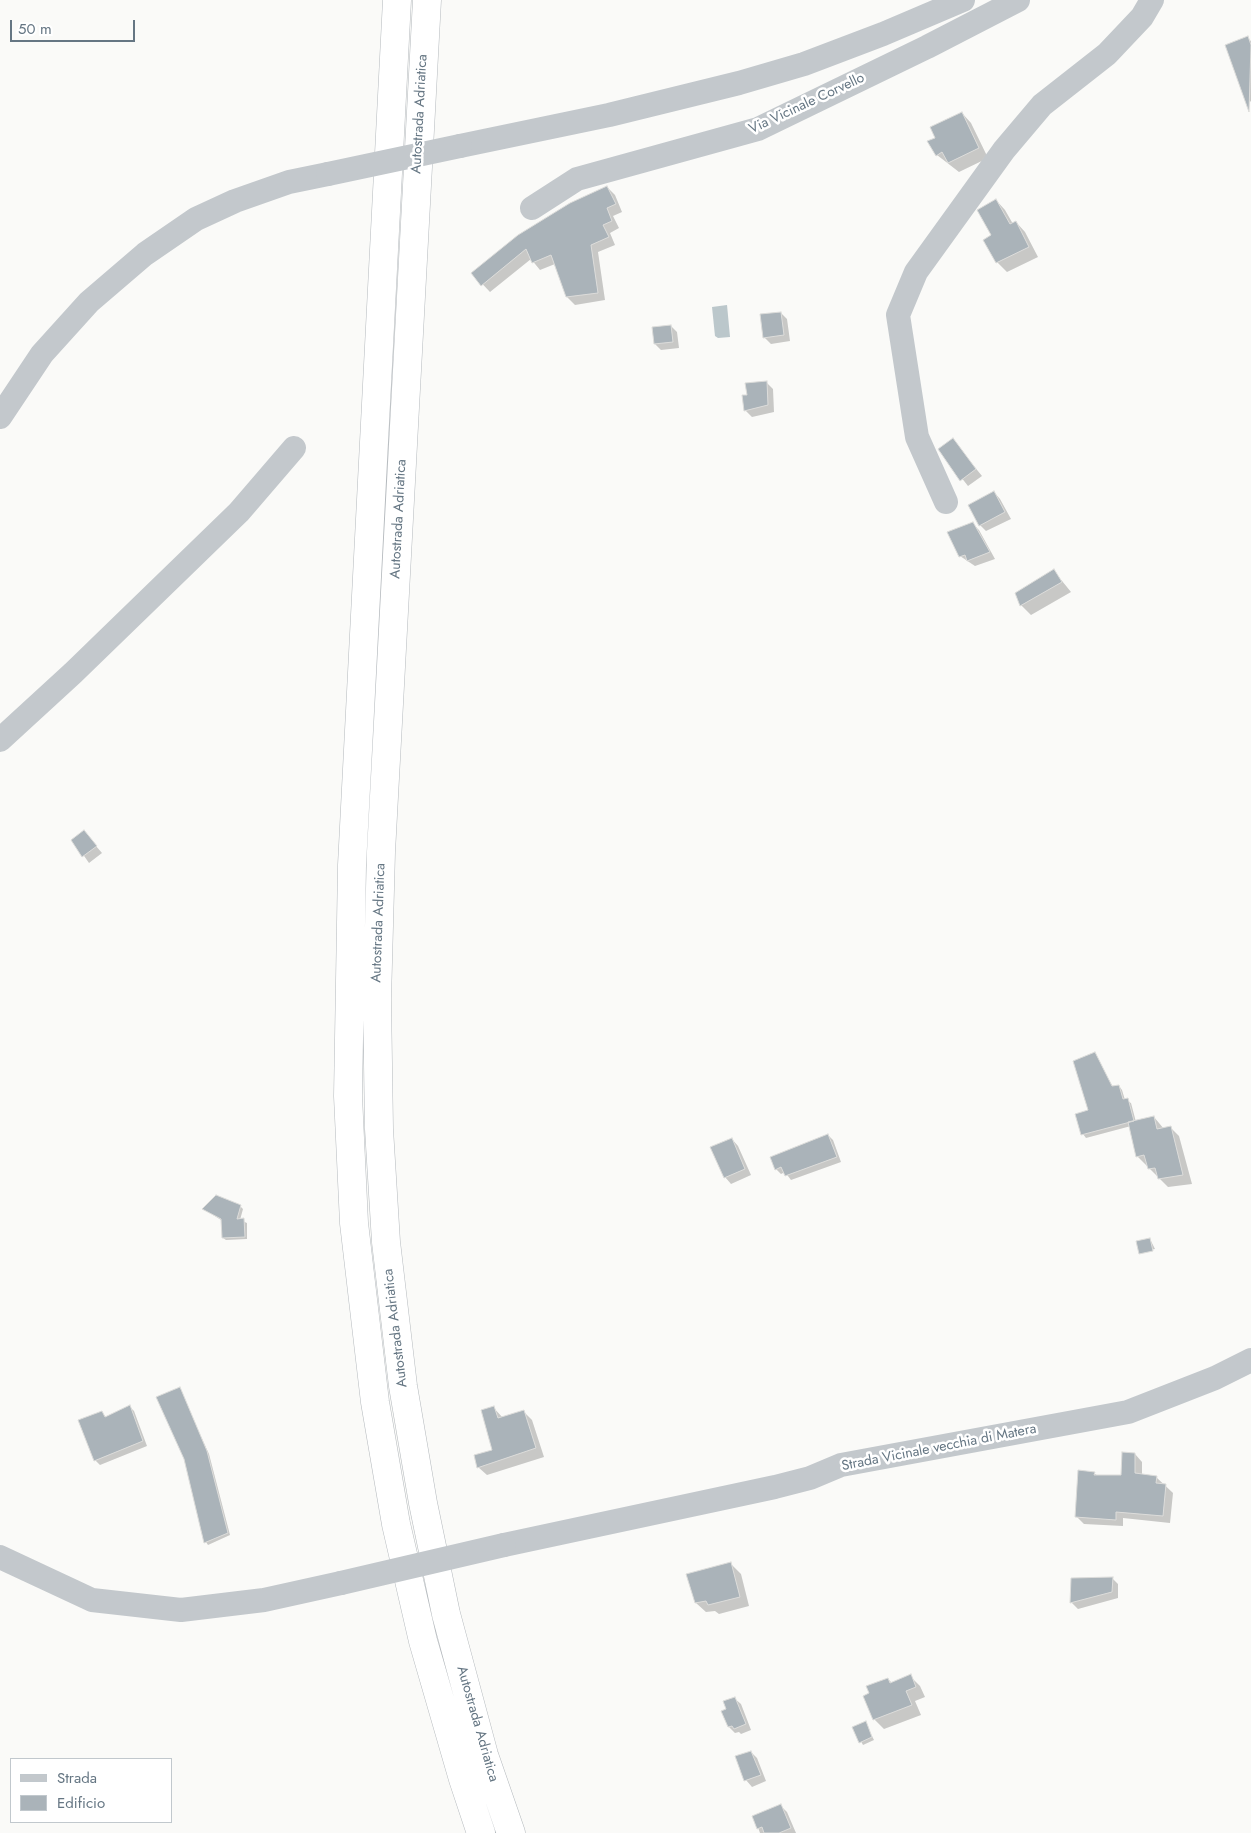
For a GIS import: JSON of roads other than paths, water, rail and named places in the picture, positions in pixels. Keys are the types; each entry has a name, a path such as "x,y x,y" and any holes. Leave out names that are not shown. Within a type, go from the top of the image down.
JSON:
{"highway":[{"name":"Autostrada Adriatica","path":"397,0 352,865 349,1106 354,1223 375,1402 396,1524 423,1641 481,1833"},
{"name":"Autostrada Adriatica","path":"427,0 381,852 377,999 379,1129 386,1242 402,1386 423,1503 446,1614 484,1755 512,1833"}],"street":[{"path":"0,417 42,354 89,302 145,254 196,219 235,201 289,182 609,115 739,83 804,64 884,34 963,0"},
{"name":"Via Vicinale Corvello","path":"532,208 577,179 758,129 927,47 1018,0"},
{"path":"946,502 917,437 898,315 916,272 1004,150 1042,105 1107,54 1142,17 1152,0"},
{"path":"0,740 73,673 232,518 294,448"},
{"name":"Strada Vicinale vecchia di Matera","path":"0,1557 92,1600 181,1610 264,1600 504,1545 775,1487 859,1462 1128,1412 1215,1378 1251,1360"}]}
